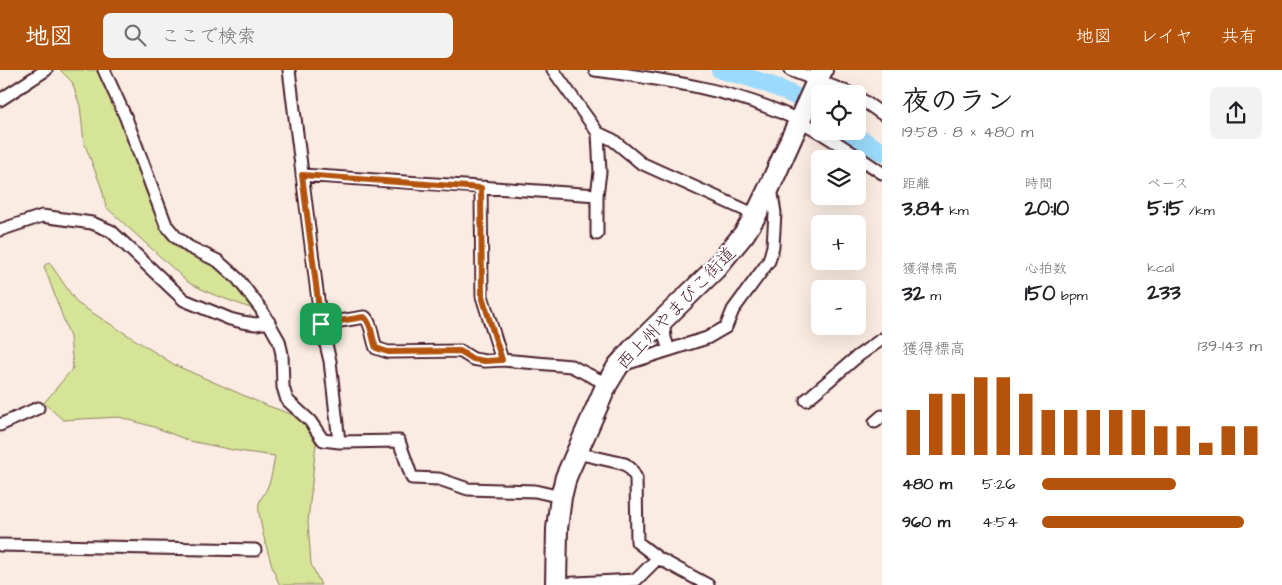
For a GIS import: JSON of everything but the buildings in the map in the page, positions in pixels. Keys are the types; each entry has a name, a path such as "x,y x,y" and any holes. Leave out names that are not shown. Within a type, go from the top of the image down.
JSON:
{"highway":[{"name":"西上州やまびこ街道","path":"556,585 557,529 561,497 566,477 607,384 618,366 663,318 732,251 756,215 818,78"}],"street":[{"path":"0,100 46,70"},
{"path":"104,70 126,118 166,225 176,237 189,247 218,261 238,279 261,309 279,341 282,354 282,387 287,400 310,420 323,440 339,442 400,441 412,478 439,479 468,489 535,491 561,497"},
{"path":"289,70 321,324 330,361 339,442"},
{"path":"553,70 598,133 613,140 641,164 756,215"},
{"path":"594,70 714,90 765,106 800,119 882,173"},
{"path":"790,70 818,78 833,85"},
{"path":"866,103 882,114"},
{"path":"597,234 600,172 598,133"},
{"path":"302,175 598,195"},
{"path":"618,366 707,338 726,327 733,310 769,261 773,246 775,213 770,186"},
{"path":"481,188 482,296 502,360"},
{"path":"0,230 42,216 92,223 111,232 184,300 242,322 256,324 269,322"},
{"path":"321,324 364,317 369,321 376,348 388,352 460,351 473,359 485,361 502,360 571,366 607,384"},
{"path":"663,318 664,338 669,350"},
{"path":"806,400 858,356 882,339"},
{"path":"0,425 38,408"},
{"path":"576,453 625,464 636,478 637,542 658,558 708,585"},
{"path":"0,545 255,550"},
{"path":"556,585 636,583 658,558"}],"green space":[{"path":"60,70 99,70 123,121 163,231 186,251 216,266 236,284 253,309 212,294 189,283 106,207 102,189 84,142 80,106 72,82"},
{"path":"49,262 77,303 175,365 263,404 299,417 316,443 308,522 311,564 321,585 280,585 273,570 262,531 259,503 267,488 275,456 238,451 190,441 154,427 119,417 63,420 44,403 73,368 70,337 44,266"}],"waterway":[{"path":"720,70 785,91 811,105"},
{"path":"863,140 882,152"}],"route":[{"path":"302,175 481,188 482,296 502,360 485,361 473,359 460,351 388,352 376,348 369,321 364,317 321,324 302,175"}]}
